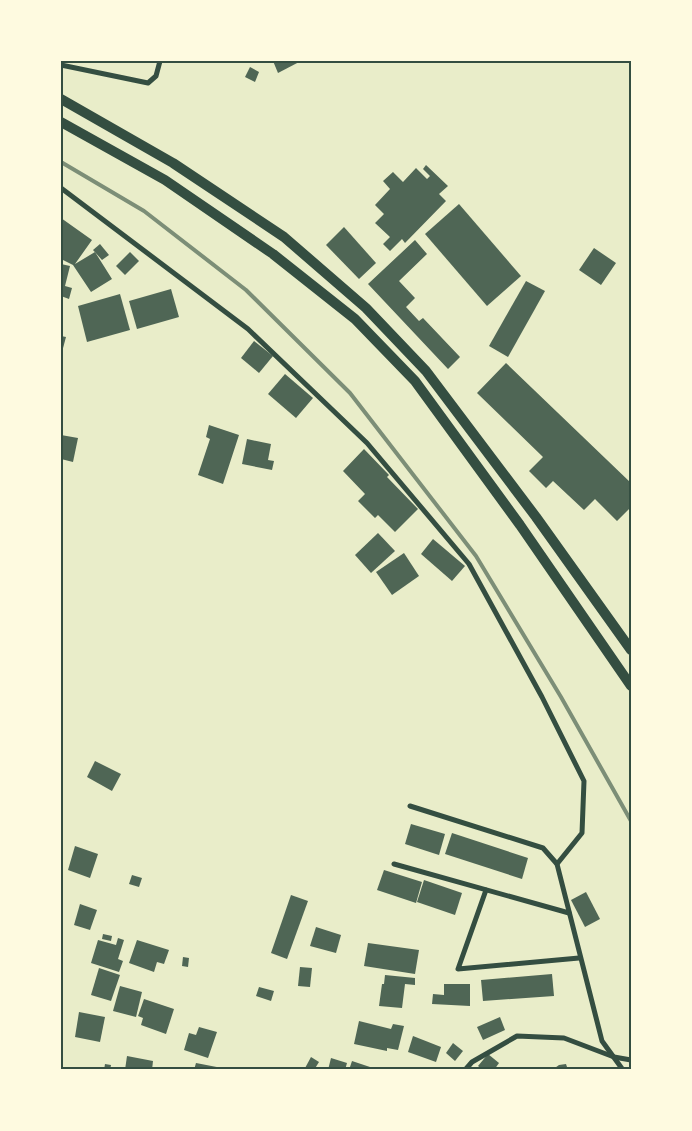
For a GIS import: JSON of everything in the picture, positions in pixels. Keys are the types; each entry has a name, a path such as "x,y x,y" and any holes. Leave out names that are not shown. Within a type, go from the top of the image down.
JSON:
{"highway":[{"path":"61,99 173,163 284,237 366,308 426,370 536,516 631,650"},
{"path":"61,122 165,180 273,254 355,319 415,381 520,525 631,686"}],"street":[{"path":"61,65 148,83 156,76 160,61"},
{"path":"61,188 248,329 367,443 469,564 584,780 582,833 557,864"},
{"path":"410,806 543,848 557,864 602,1041 623,1070"},
{"path":"394,864 569,913"},
{"path":"486,890 458,969 580,958"},
{"path":"466,1070 472,1062 517,1036 564,1038 614,1057 631,1060"}],"building":[{"path":"273,61 301,61 278,73"},
{"path":"250,67 259,72 255,82 245,77"},
{"path":"426,165 448,186 439,194 446,201 405,243 402,239 390,251 383,244 390,237 375,223 384,214 375,205 390,189 383,181 393,172 403,182 416,168 427,179 430,176 423,169"},
{"path":"459,204 521,276 487,306 425,234"},
{"path":"61,218 92,240 75,264 95,252 112,279 91,292 73,265 61,259"},
{"path":"344,227 376,263 359,279 326,245"},
{"path":"415,240 427,254 399,281 415,298 406,307 419,321 423,318 460,357 448,369 368,284"},
{"path":"100,244 109,255 102,260 93,250"},
{"path":"594,248 616,263 601,285 579,270"},
{"path":"130,252 139,261 125,275 116,266"},
{"path":"61,264 70,266 65,286 72,288 69,299 61,296"},
{"path":"526,281 545,291 508,357 489,346"},
{"path":"171,289 179,317 137,329 129,301"},
{"path":"120,294 130,330 87,342 78,306"},
{"path":"61,336 66,337 62,352 61,352"},
{"path":"254,341 273,356 259,373 241,358"},
{"path":"506,363 631,483 631,507 617,521 595,499 584,510 553,481 546,488 529,471 543,457 477,393"},
{"path":"285,374 313,398 296,418 268,394"},
{"path":"209,425 239,435 223,484 198,475 210,439 206,437"},
{"path":"61,435 78,438 73,462 61,459"},
{"path":"247,439 271,444 268,460 274,461 272,470 242,464"},
{"path":"364,449 389,475 387,477 418,509 395,532 378,515 375,518 358,501 365,494 343,471"},
{"path":"378,533 395,551 371,573 355,555"},
{"path":"433,539 465,566 452,581 421,554"},
{"path":"404,553 419,576 392,595 376,572"},
{"path":"95,761 121,774 112,791 87,777"},
{"path":"411,824 445,834 439,855 405,844"},
{"path":"452,833 528,858 522,879 445,854"},
{"path":"75,846 98,854 90,878 68,870"},
{"path":"384,870 422,882 416,903 377,890"},
{"path":"132,875 142,878 139,887 129,884"},
{"path":"424,880 462,893 455,915 417,902"},
{"path":"586,892 600,919 585,927 571,900"},
{"path":"291,895 308,901 287,959 271,953"},
{"path":"80,904 97,910 90,930 74,925"},
{"path":"316,927 341,935 336,953 310,946"},
{"path":"103,934 112,936 111,941 102,939"},
{"path":"118,938 124,940 118,959 123,961 119,972 91,963 98,940 116,945"},
{"path":"137,940 169,950 164,964 157,962 154,972 129,963"},
{"path":"368,943 419,950 415,974 364,966"},
{"path":"183,957 189,958 188,967 182,966"},
{"path":"300,967 312,968 310,987 298,986"},
{"path":"99,968 120,975 111,1001 91,995"},
{"path":"552,974 554,996 483,1001 481,980"},
{"path":"385,975 415,978 415,985 405,984 402,1008 379,1006"},
{"path":"444,984 470,984 470,1006 432,1004 433,994 444,995"},
{"path":"120,986 142,992 136,1017 113,1011"},
{"path":"259,987 274,991 271,1001 256,996"},
{"path":"144,999 174,1009 166,1034 141,1025 143,1018 138,1016"},
{"path":"79,1012 105,1017 100,1042 75,1037"},
{"path":"500,1017 505,1030 483,1040 477,1027"},
{"path":"359,1021 391,1029 393,1024 404,1026 398,1050 387,1048 387,1051 354,1044"},
{"path":"199,1027 217,1032 208,1058 184,1050 189,1033 196,1035"},
{"path":"413,1036 441,1047 436,1062 408,1052"},
{"path":"453,1043 463,1051 455,1061 446,1053"},
{"path":"488,1054 499,1063 494,1070 483,1070 478,1066"},
{"path":"127,1056 153,1061 152,1070 125,1070"},
{"path":"311,1057 319,1062 314,1070 304,1070"},
{"path":"331,1058 347,1063 345,1070 328,1070"},
{"path":"352,1061 376,1069 376,1070 349,1070"},
{"path":"196,1063 227,1069 227,1070 194,1070"},
{"path":"105,1064 111,1065 110,1070 104,1070"},
{"path":"566,1064 568,1070 552,1070 559,1065"}],"railway":[{"path":"61,162 144,211 246,290 350,393 476,556 561,697 631,821"}]}
